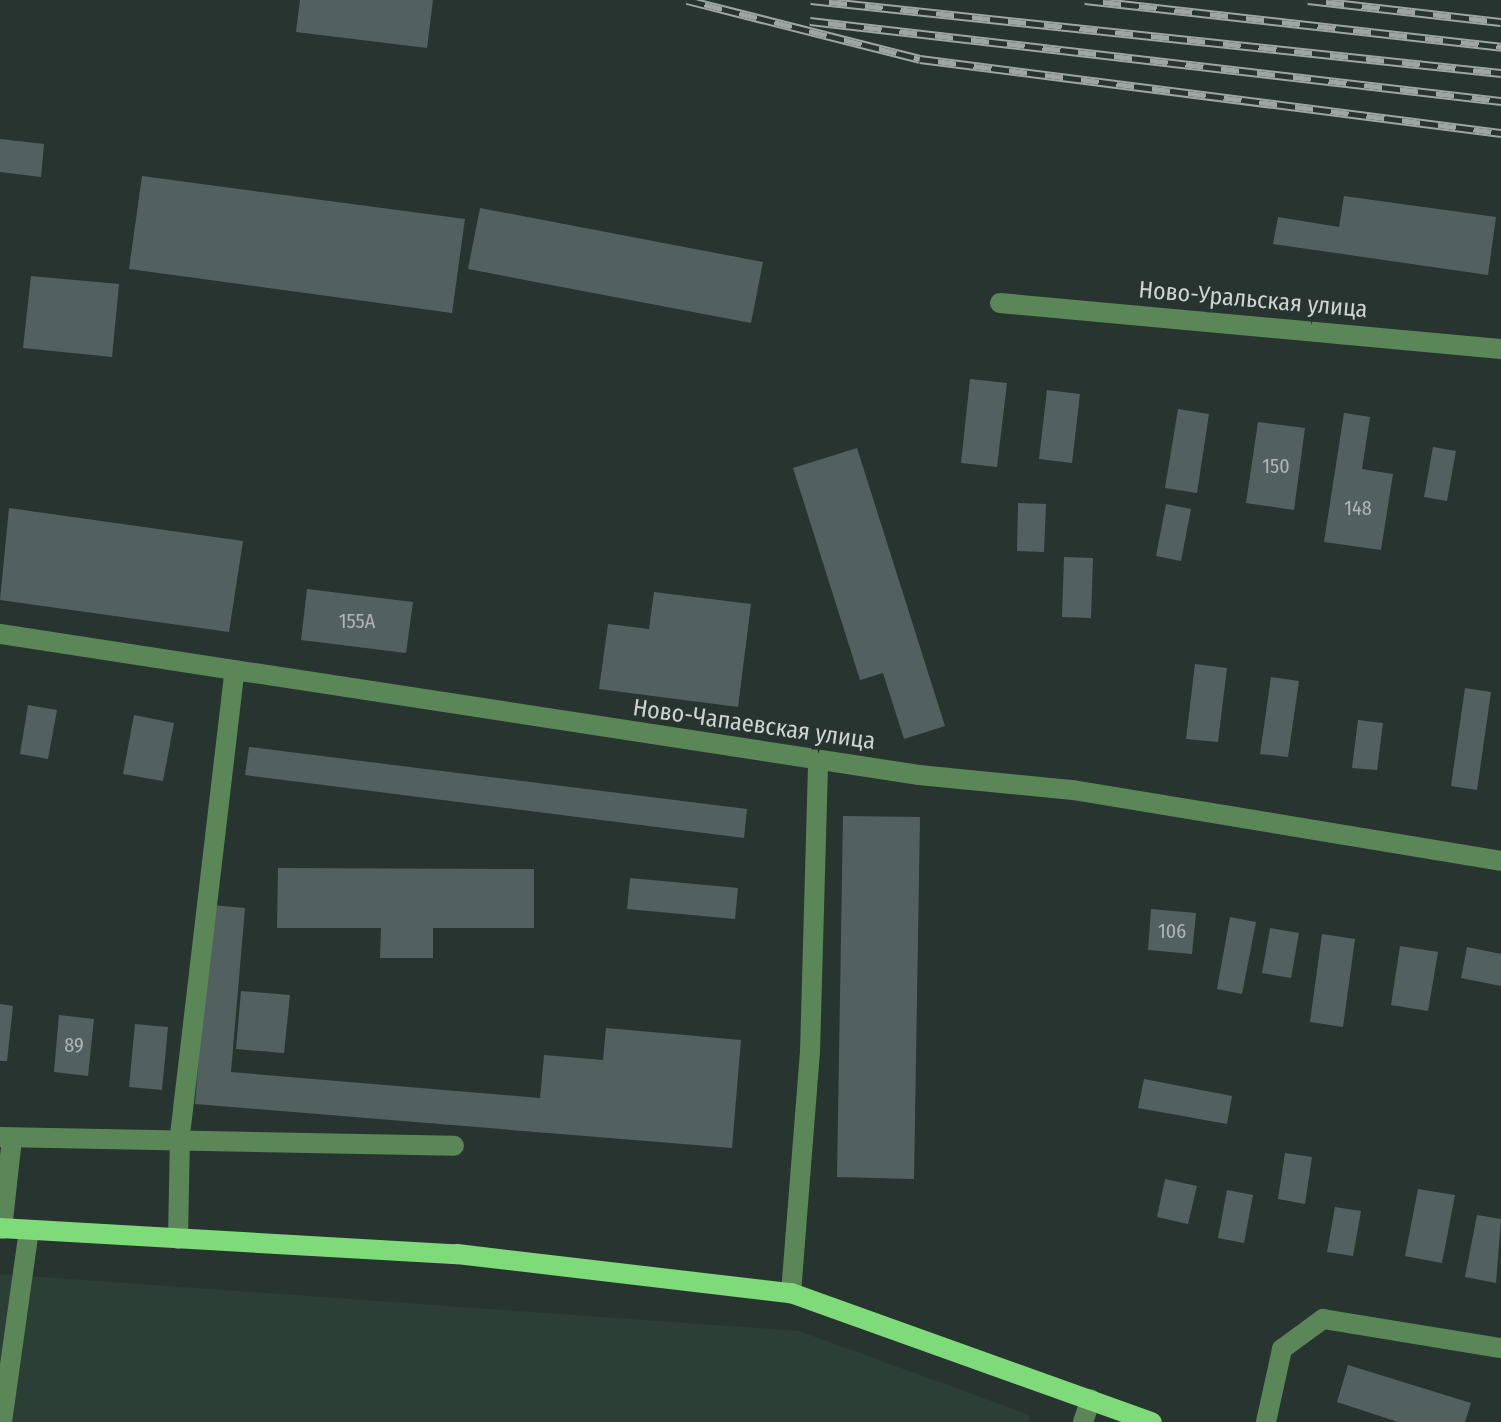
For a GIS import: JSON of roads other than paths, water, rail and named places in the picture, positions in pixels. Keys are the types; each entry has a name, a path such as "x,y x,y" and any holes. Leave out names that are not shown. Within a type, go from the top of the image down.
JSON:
{"main road":[{"path":"1,1228 457,1254 791,1293 1152,1422"}],"street":[{"name":"Ново-Уральская улица","path":"1000,303 1501,349"},
{"name":"Ново-Чапаевская улица","path":"0,634 234,675 818,760 1073,790 1501,861"},
{"path":"178,1239 180,1135 234,675"},
{"path":"791,1293 810,1052 818,760"},
{"path":"1,1228 6,1138 180,1135 454,1146"},
{"path":"2,1422 29,1230"},
{"path":"1266,1422 1282,1349 1323,1319 1501,1348"},
{"path":"1083,1422 1091,1399"}],"railway":[{"path":"687,0 920,59 1501,133"},
{"path":"811,0 1501,73"},
{"path":"1085,0 1501,47"},
{"path":"1308,0 1501,22"},
{"path":"810,21 1501,101"}]}
